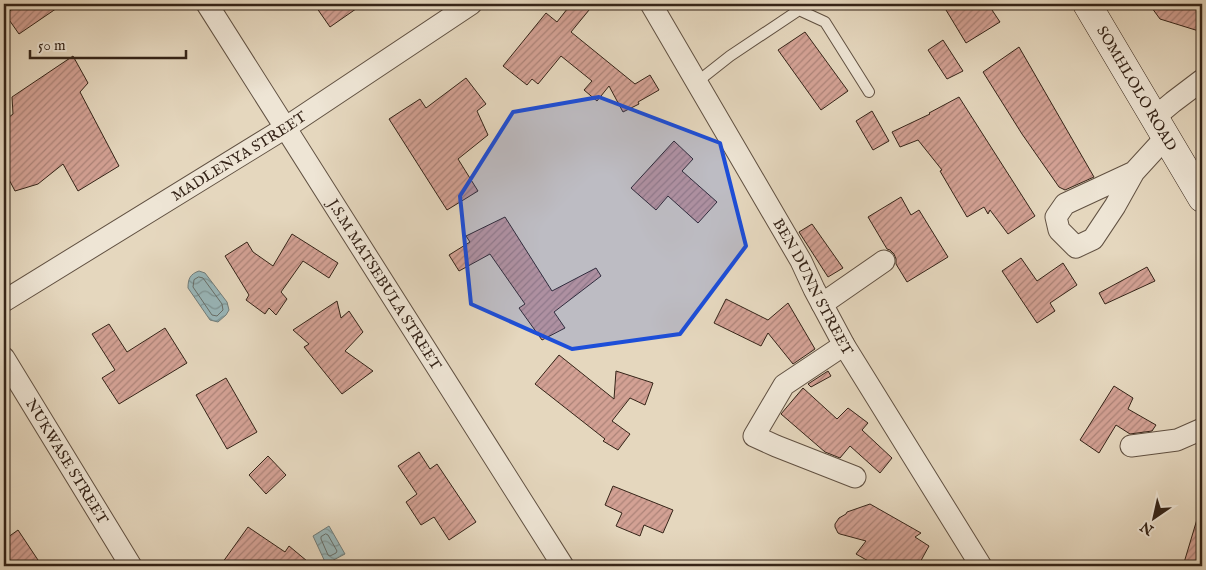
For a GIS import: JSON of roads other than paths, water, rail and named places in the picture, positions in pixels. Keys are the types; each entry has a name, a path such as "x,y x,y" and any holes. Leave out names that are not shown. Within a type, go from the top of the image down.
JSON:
{"main road":[{"name":"SOMHLOLO ROAD","path":"1086,4 1202,198"}],"street":[{"name":"J.S.M MATSEBULA STREET","path":"207,4 563,566"},
{"name":"MADLENYA STREET","path":"4,301 286,128 471,4"},
{"name":"BEN DUNN STREET","path":"651,4 801,261 844,345 981,566"},
{"path":"1134,172 1160,127 1202,80"},
{"path":"822,304 884,261"},
{"path":"844,345 784,385 754,436 855,477"},
{"name":"NUKWASE STREET","path":"4,358 131,566"},
{"path":"1132,446 1176,440 1202,429"}],"lane":[{"path":"697,82 730,56 799,10 825,22 870,92"}],"water":[{"path":"199,271 205,273 227,302 229,310 218,322 210,320 188,288 190,277"},
{"path":"329,526 345,554 326,564 313,536"}]}
